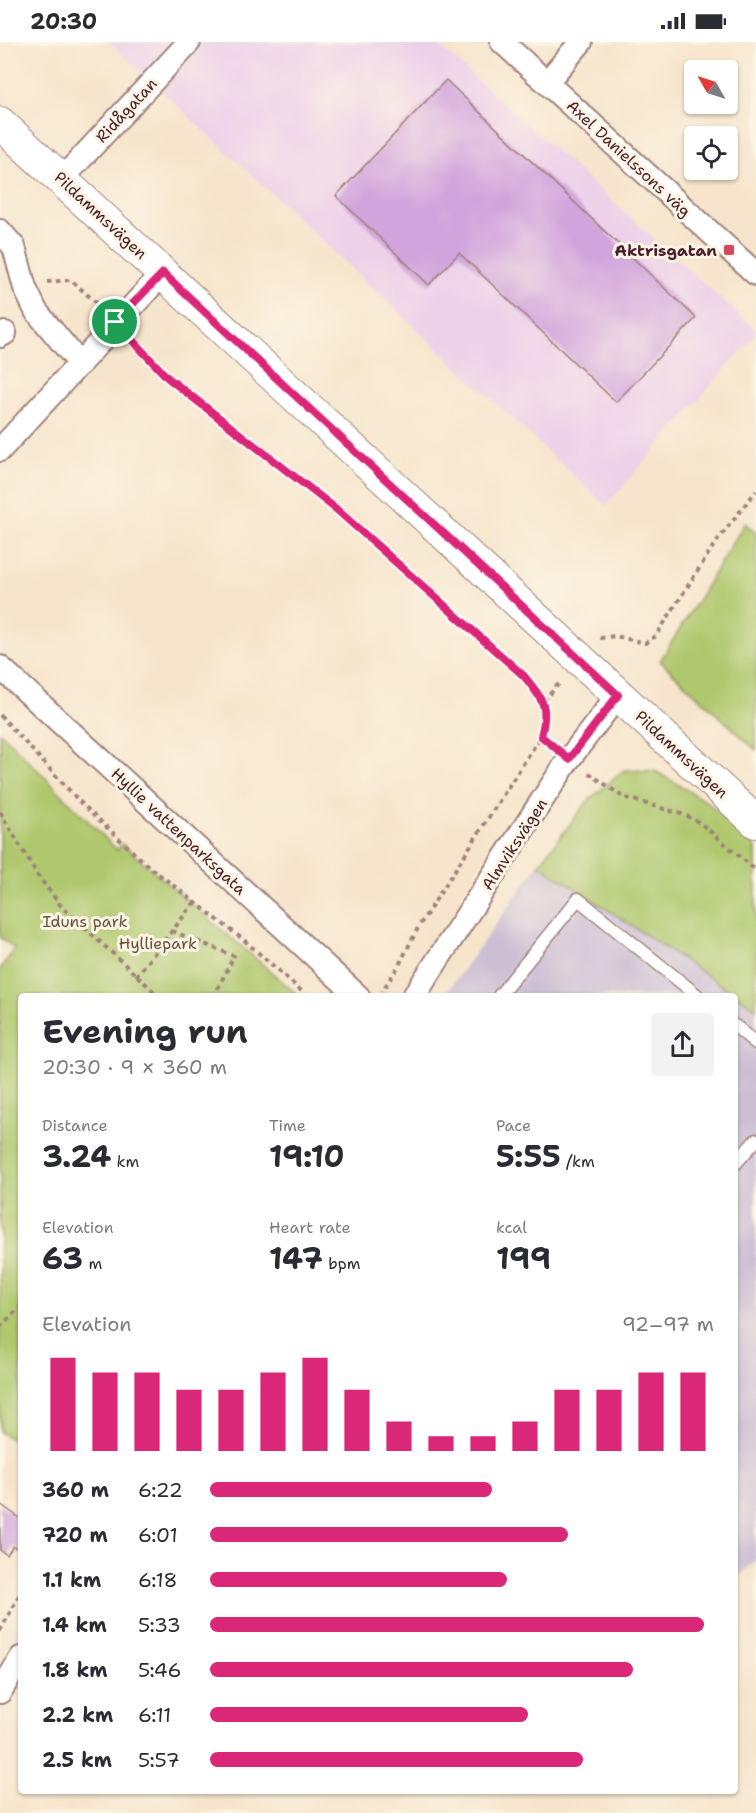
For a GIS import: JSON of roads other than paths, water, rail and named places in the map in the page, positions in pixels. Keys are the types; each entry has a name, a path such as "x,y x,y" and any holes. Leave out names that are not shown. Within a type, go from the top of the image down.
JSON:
{"main road":[{"name":"Pildammsvägen","path":"0,123 756,822"}],"street":[{"name":"Ridågatan","path":"62,179 189,42"},
{"name":"Axel Danielssons väg","path":"502,42 756,274"},
{"path":"547,82 581,42"},
{"path":"0,231 14,247 25,288 36,310 80,364"},
{"path":"0,450 80,364 115,322 163,273"},
{"name":"Hyllie vattenparksgata","path":"0,667 355,993"},
{"name":"Almviksvägen","path":"416,993 569,759 618,695"},
{"path":"0,1692 18,1663"}],"lane":[{"path":"501,993 578,899 694,993"},
{"path":"738,1028 756,1043"},
{"path":"738,1161 756,1140"}],"place":[{"name":"Aktrisgatan","path":"729,250"}],"park label":[{"name":"Iduns park","path":"85,921"},
{"name":"Hylliepark","path":"158,943"}]}
